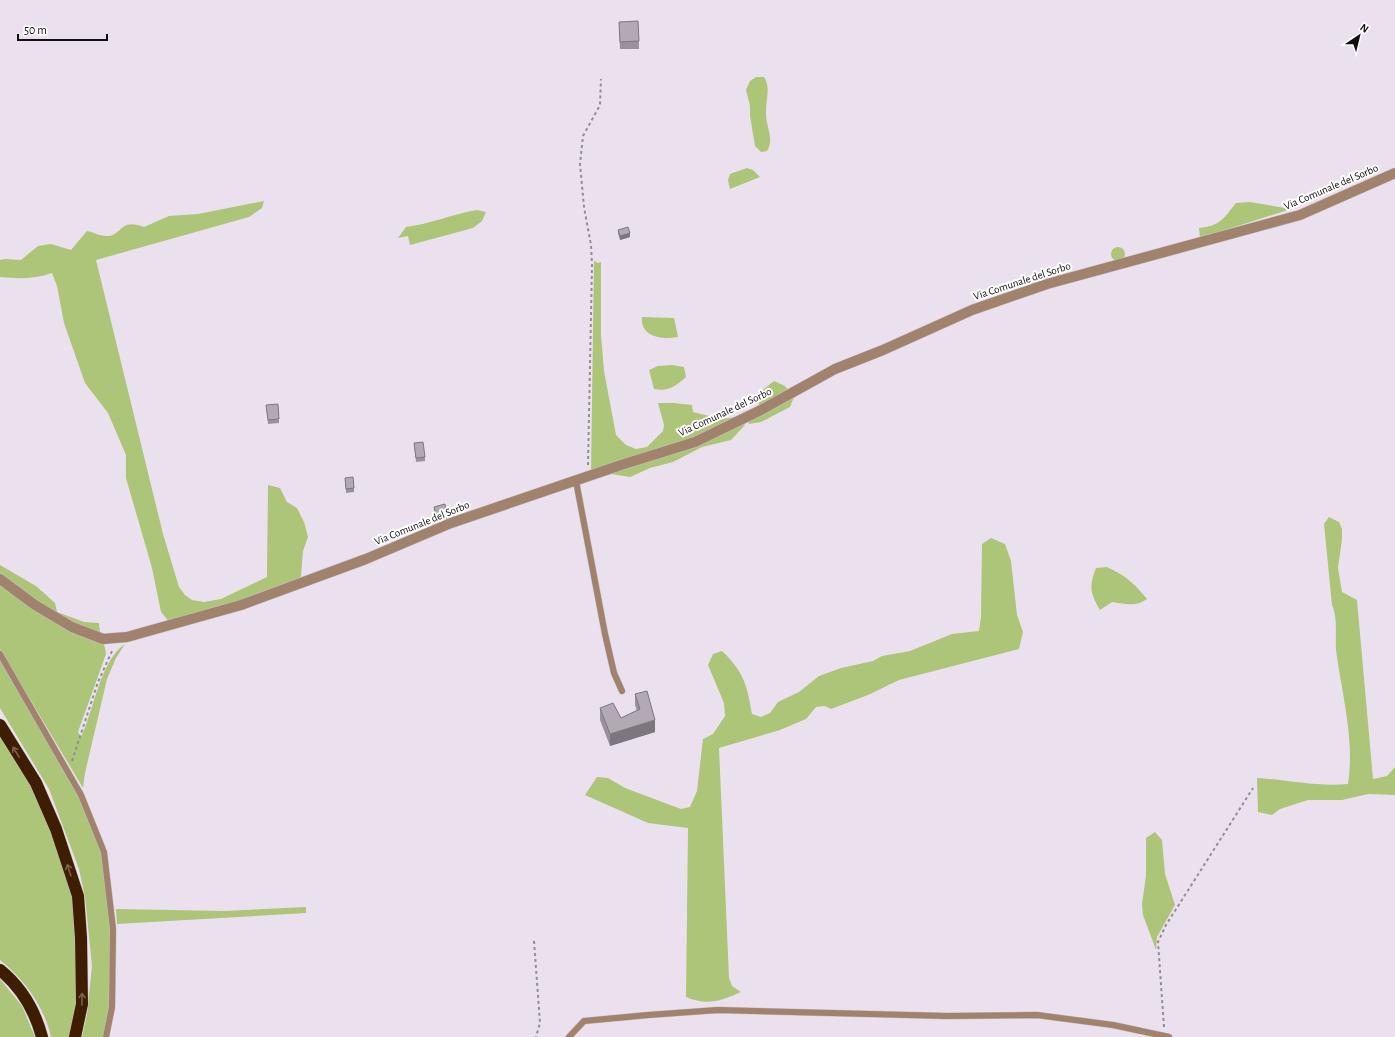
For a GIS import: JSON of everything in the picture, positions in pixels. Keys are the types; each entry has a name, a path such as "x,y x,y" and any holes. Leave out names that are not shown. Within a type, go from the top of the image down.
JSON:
{"highway":[{"path":"0,725 36,783 56,829 78,896 81,938 82,1004 75,1037"},
{"path":"0,970 18,988 28,1003 42,1037"}],"street":[{"name":"Via Comunale del Sorbo","path":"0,579 35,605 72,627 103,639 120,637 241,605 366,558 451,523 588,476 695,442 761,410 835,369 883,350 972,310 1055,282 1300,215 1395,173"}],"lane":[{"path":"576,481 605,634 614,673 622,691"},
{"path":"0,654 69,772 91,816 104,852 113,929 112,1007 106,1037"},
{"path":"569,1037 584,1021 718,1010 947,1016 1037,1015 1113,1025 1167,1037"}],"path":[{"path":"588,476 592,265 591,244 584,207 580,164 582,136 600,104 601,79"},
{"path":"69,772 98,682 120,637"},
{"path":"1167,1037 1158,942 1166,925 1253,788"},
{"path":"534,941 540,1022 536,1037"}],"green space":[{"path":"756,77 764,77 768,89 766,116 770,142 767,151 761,152 755,146 750,116 750,106 746,90 750,81"},
{"path":"747,168 753,170 760,177 730,189 728,180 730,174"},
{"path":"264,201 262,208 249,217 96,260 163,534 179,587 185,595 192,600 204,602 221,599 267,577 268,485 280,488 287,502 297,508 304,522 308,537 303,551 301,576 298,581 171,624 161,612 152,568 126,478 126,455 108,413 85,383 64,323 57,286 52,273 26,278 0,277 0,260 21,260 38,246 51,244 71,250 87,231 104,236 111,235 130,224 144,227 169,216 198,214"},
{"path":"1250,202 1291,209 1200,238 1199,228 1212,226 1220,221 1236,203"},
{"path":"477,210 486,212 482,221 473,228 410,245 408,236 398,238 406,227 424,224"},
{"path":"1118,247 1123,249 1125,254 1123,259 1118,261 1113,259 1111,254 1113,249"},
{"path":"594,261 598,263 601,262 601,335 604,371 616,435 626,445 636,449 647,447 663,431 664,425 658,403 674,403 692,405 693,412 721,419 736,417 745,425 731,440 702,447 673,462 650,468 630,477 611,474 605,467 591,472"},
{"path":"642,317 674,318 678,337 665,338 653,336 648,333 642,324"},
{"path":"672,365 684,367 686,377 672,388 664,390 654,389 649,370 658,366"},
{"path":"774,381 785,386 794,397 790,407 761,422 749,424 746,415 758,409 760,392"},
{"path":"1329,517 1339,522 1342,529 1338,568 1342,592 1357,600 1373,779 1387,776 1395,767 1395,795 1368,794 1342,800 1308,800 1280,809 1272,815 1258,812 1257,778 1314,784 1348,784 1350,767 1349,734 1336,650 1336,621 1332,605 1324,524"},
{"path":"991,538 1005,544 1011,561 1017,615 1023,632 1019,649 899,680 868,695 831,709 825,706 816,707 806,719 780,730 719,748 729,978 732,986 741,992 727,998 707,1002 686,997 688,828 648,823 585,795 597,777 608,778 625,788 681,809 690,807 697,791 703,739 713,734 725,716 724,703 708,665 713,654 722,651 735,666 746,687 752,714 761,717 770,713 778,702 799,692 819,676 841,668 873,661 882,656 910,651 952,634 979,631 981,617 982,544"},
{"path":"0,565 36,586 55,603 57,612 84,622 99,623 106,654 78,732 81,737 98,687 109,662 116,652 125,644 116,658 107,679 85,773 83,788 0,649"},
{"path":"1107,567 1129,580 1147,599 1143,602 1135,604 1112,602 1100,610 1092,594 1092,580 1096,568"},
{"path":"0,658 79,796 102,853 111,929 110,1006 104,1037 82,1037 87,1014 92,966 85,897 79,869 49,789 0,708"},
{"path":"0,730 33,784 75,897 79,1004 73,1037 51,1037 48,1026 32,994 9,967 0,960"},
{"path":"1155,832 1162,840 1165,874 1175,905 1157,937 1156,950 1143,915 1142,904 1146,876 1146,838"},
{"path":"306,907 306,913 117,924 116,909 225,911"},
{"path":"0,979 22,1006 35,1037 0,1037"}],"building":[{"path":"638,21 639,41 620,42 619,22"},
{"path":"628,227 630,233 620,236 618,230"},
{"path":"278,404 279,419 268,420 266,405"},
{"path":"423,442 425,457 416,458 414,443"},
{"path":"353,477 354,488 346,489 345,478"},
{"path":"445,504 447,515 437,517 434,507"},
{"path":"647,691 655,720 610,734 600,708 613,703 621,718 640,709 635,694"}]}
